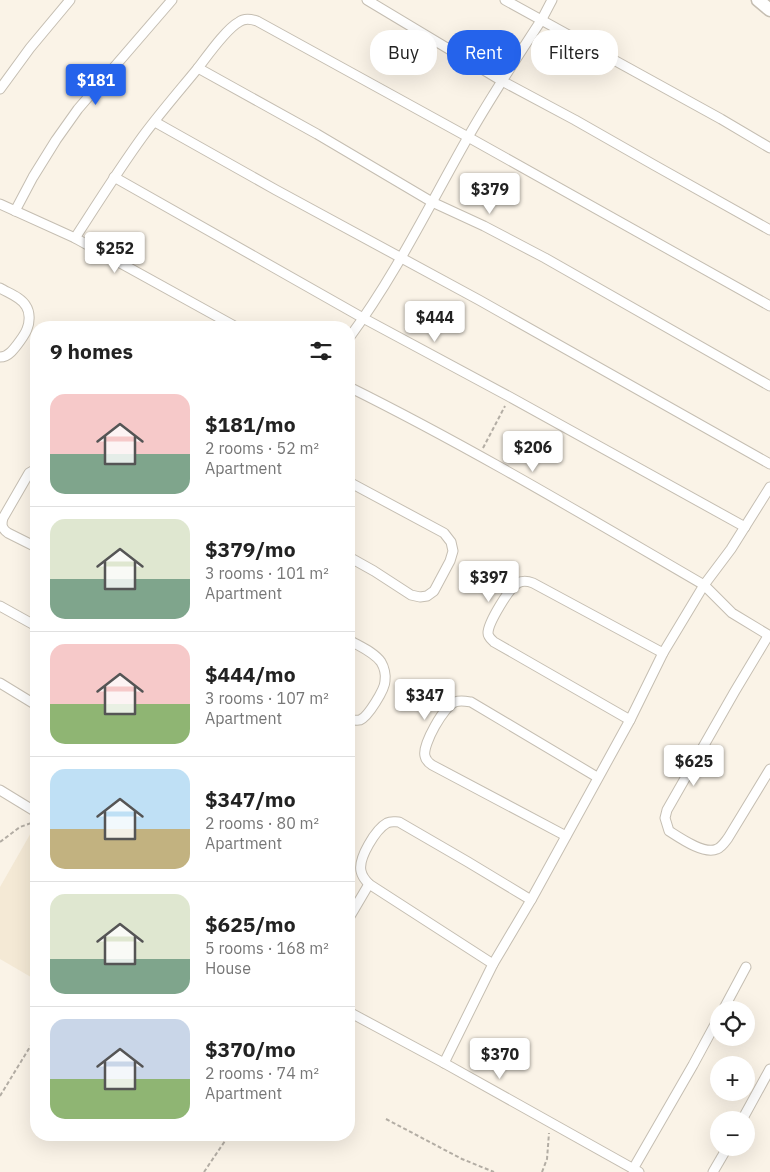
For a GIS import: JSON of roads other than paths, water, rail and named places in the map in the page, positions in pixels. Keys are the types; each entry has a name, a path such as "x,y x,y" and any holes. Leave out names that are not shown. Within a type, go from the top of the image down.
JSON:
{"main road":[{"path":"758,0 770,10"}],"street":[{"path":"0,89 30,48 70,0"},
{"path":"16,211 32,177 78,109 172,0"},
{"path":"367,0 502,81 576,120 770,230"},
{"path":"505,0 722,119 770,148"},
{"path":"355,329 401,258 468,137 552,0"},
{"path":"74,238 145,134 229,30 240,21 246,19 257,21 770,306"},
{"path":"198,68 317,134 432,202 484,226 536,254 770,386"},
{"path":"155,122 594,364 770,464"},
{"path":"114,177 363,318 745,527"},
{"path":"0,204 74,238 225,321"},
{"path":"0,288 26,305 29,312 29,321 27,330 10,353 0,357"},
{"path":"355,390 398,411 479,456 704,585 732,613 769,636 735,691 667,810 664,818 669,831 698,847 716,850 728,838 770,769"},
{"path":"30,472 3,518 2,523 4,531 30,544"},
{"path":"355,485 444,534 451,542 453,551 450,561 434,591 427,596 420,597 411,595 355,560"},
{"path":"444,1063 493,964 531,900 630,720 663,654 704,585 745,527 770,487"},
{"path":"630,720 494,642 489,638 488,634 491,622 514,586 526,581 533,583 663,654"},
{"path":"0,606 30,623"},
{"path":"355,644 376,656 382,664 386,681 366,715 362,720 355,721"},
{"path":"0,683 30,701"},
{"path":"566,836 426,761 424,755 425,748 438,723 448,706 462,700 471,702 597,778"},
{"path":"0,790 30,808"},
{"path":"493,964 364,879 360,865 362,858 378,830 392,821 399,822 531,900"},
{"path":"355,908 369,884"},
{"path":"728,1001 746,967"},
{"path":"355,1015 636,1170 710,1034"},
{"path":"747,1111 770,1069"},
{"path":"713,1172 722,1156"}]}
